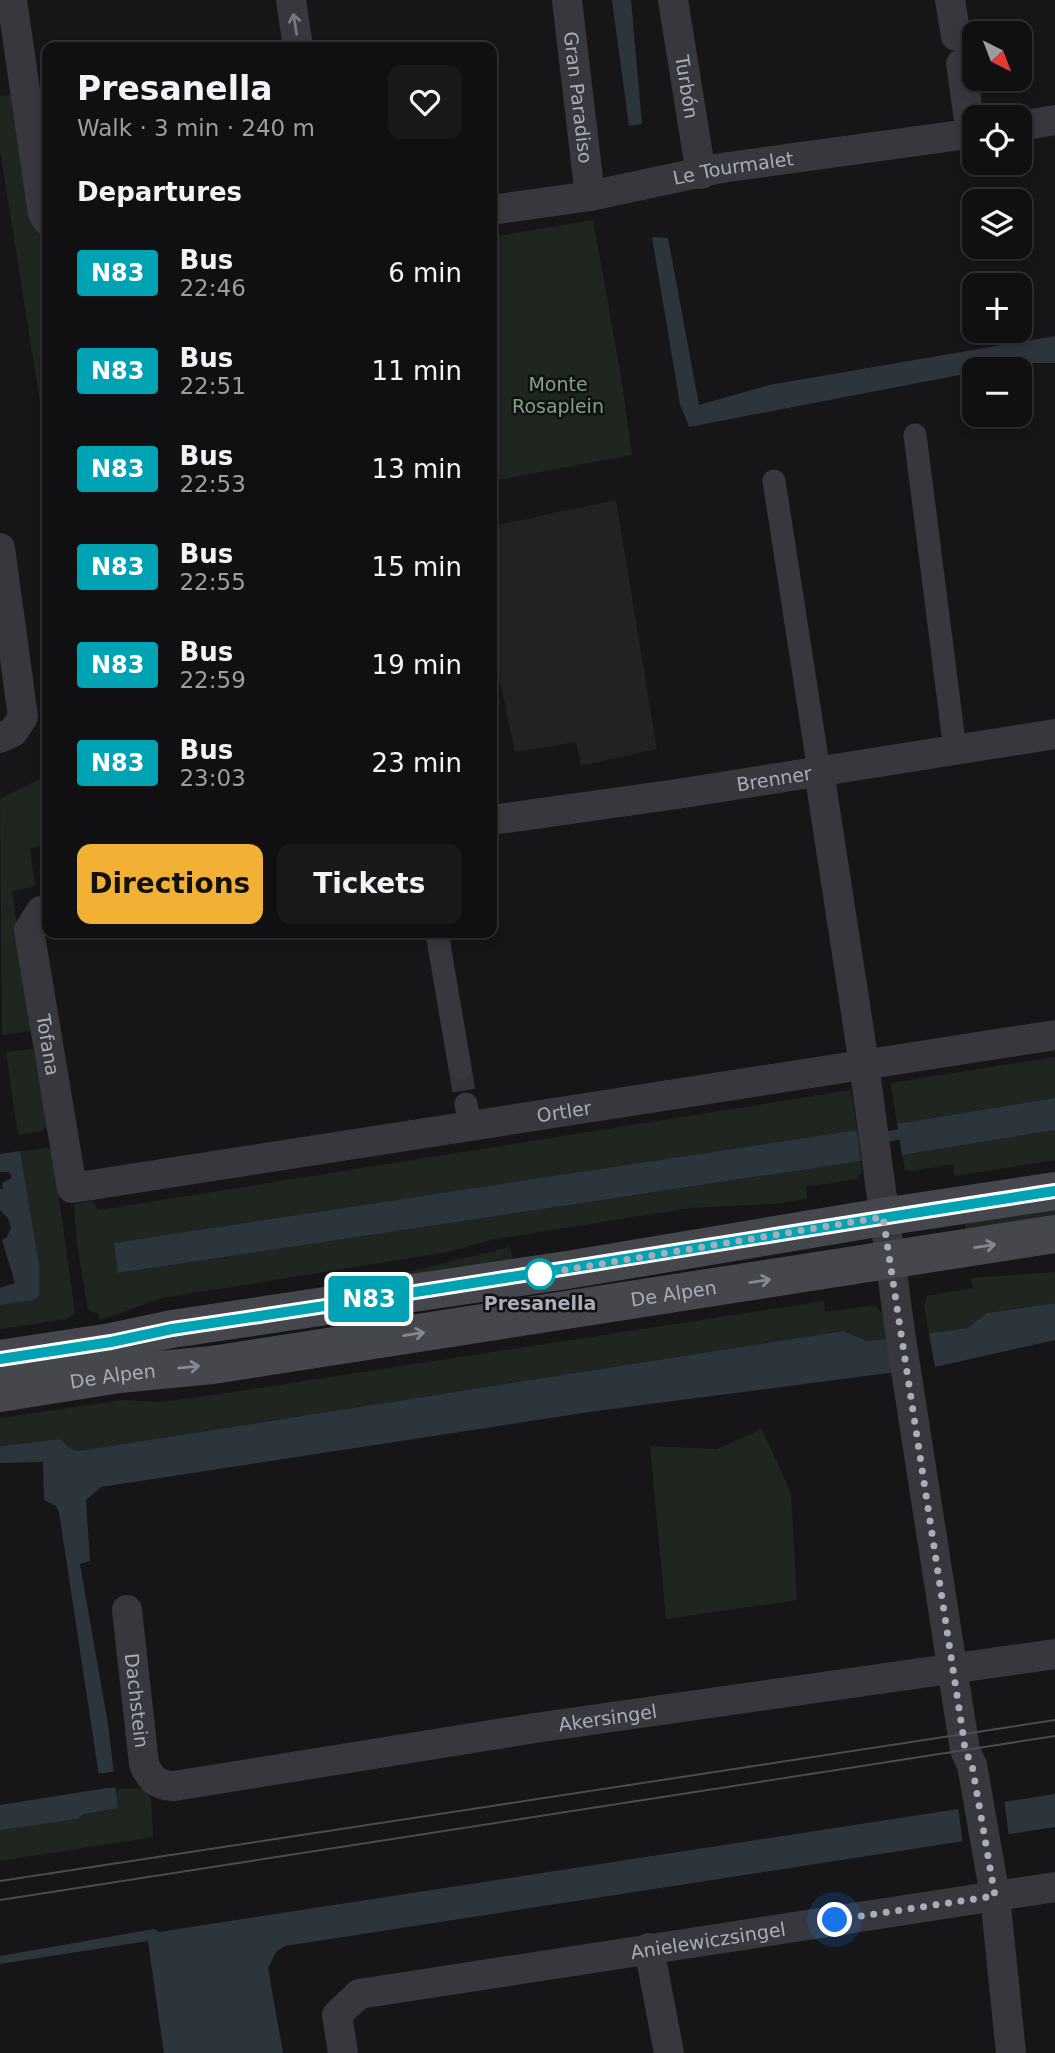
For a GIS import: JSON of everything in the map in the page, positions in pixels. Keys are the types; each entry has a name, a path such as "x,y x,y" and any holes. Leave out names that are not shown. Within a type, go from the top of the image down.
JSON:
{"main road":[{"name":"De Alpen","path":"0,1359 111,1342 172,1329 580,1268 1055,1191"},
{"name":"De Alpen","path":"0,1393 119,1374 212,1365 1055,1234"}],"street":[{"path":"12,0 42,202"},
{"path":"291,0 297,42"},
{"name":"Gran Paradiso","path":"567,0 590,196"},
{"name":"Turbón","path":"673,0 701,174"},
{"path":"950,0 968,105"},
{"path":"1032,124 1055,120"},
{"name":"Le Tourmalet","path":"497,209 590,196 720,168 962,135"},
{"path":"915,435 955,750"},
{"path":"774,481 872,1116 883,1217 965,1750 972,1765 995,1896 1011,2053"},
{"path":"0,548 23,717 13,732 0,738"},
{"name":"Brenner","path":"497,819 1055,734"},
{"name":"Tofana","path":"42,911 29,930 72,1188"},
{"path":"438,938 460,1068"},
{"name":"Ortler","path":"72,1188 468,1115 864,1064 1055,1035"},
{"name":"Dachstein","path":"127,1610 144,1764 150,1778 160,1785"},
{"name":"Akersingel","path":"160,1785 174,1786 535,1728 1055,1654"},
{"name":"Anielewiczsingel","path":"343,2053 337,2015 359,1994 1055,1887"},
{"path":"649,1948 669,2053"}],"shaded area":[{"path":"612,0 631,0 642,124 629,126"},
{"path":"652,237 668,238 699,405 769,385 1014,343 1032,343 1032,340 1055,336 1055,363 1032,363 1032,357 962,357 962,374 689,427 680,404"},
{"path":"616,500 657,749 581,766 576,742 515,752 497,667 497,525"},
{"path":"1055,1098 1055,1130 902,1155 897,1124"},
{"path":"857,1130 861,1161 118,1273 114,1243"},
{"path":"20,1151 39,1264 39,1296 34,1300 0,1305 0,1288 15,1283 2,1240 7,1237 11,1228 8,1218 0,1210 2,1183 12,1178 9,1172 0,1172 0,1154"},
{"path":"1055,1303 1055,1340 935,1367 589,1412 101,1487 86,1500 90,1561 80,1564 108,1724 118,1808 84,1814 77,1819 0,1830 0,1805 101,1789 59,1512 56,1506 44,1500 43,1462 0,1463 0,1446 60,1439 72,1450 79,1451 843,1331 867,1341 967,1328 987,1313"},
{"path":"1055,1794 1055,1827 285,1946 276,1952 268,1968 283,2053 164,2053 148,1941 0,1964 0,1956 154,1929 159,1932"}],"green space":[{"path":"11,95 42,239 42,415 0,150 0,96"},
{"name":"Monte Rosaplein","path":"593,220 632,455 497,480 497,236"},
{"path":"42,778 42,846 30,848 35,886 12,891 32,1028 30,1031 2,1035 0,799"},
{"path":"33,1049 47,1126 42,1131 18,1135 6,1052"},
{"path":"1055,1057 1055,1098 897,1124 891,1083"},
{"path":"851,1090 857,1130 114,1244 119,1273 861,1161 862,1173 857,1179 806,1187 807,1199 775,1204 690,1208 495,1239 448,1252 163,1298 100,1320 98,1314 88,1310 77,1244 74,1204 92,1201 99,1210"},
{"path":"1055,1130 1055,1160 955,1176 953,1164 905,1170 902,1155"},
{"path":"48,1148 54,1162 75,1313 66,1319 0,1329 0,1305 34,1300 39,1296 39,1264 20,1151"},
{"path":"1055,1201 1055,1226 967,1239 963,1215"},
{"path":"510,1247 514,1265 145,1315 395,1275"},
{"path":"1055,1272 1055,1303 987,1313 967,1328 929,1333 924,1306 927,1296 972,1288 971,1278"},
{"path":"824,1301 825,1312 875,1305 882,1313 887,1339 867,1341 843,1331 79,1451 72,1451 65,1442 26,1442 0,1446 0,1418 123,1400 159,1402 194,1398"},
{"path":"762,1429 791,1493 797,1600 666,1619 650,1446 717,1449"},
{"path":"117,1789 143,1789 151,1798 153,1837 0,1861 0,1829 118,1808"}],"pier":[{"path":"929,1333 935,1367 893,1373 887,1339"},
{"path":"119,1771 121,1787 96,1789 95,1774"},
{"path":"1004,1798 1009,1838 963,1845 958,1805"}],"waterway":[{"path":"875,1139 911,1132"}],"tunnel":[{"path":"460,1068 466,1104"}],"tram line":[{"path":"0,1881 1055,1720"},
{"path":"0,1900 1055,1736"}],"bus line":[{"name":"N83","path":"0,1359 111,1342 172,1329 567,1270 1055,1191"}],"place":[{"name":"Presanella","path":"540,1274"}],"route":[{"path":"540,1274 883,1217 965,1750 972,1765 995,1896 835,1920"}]}
